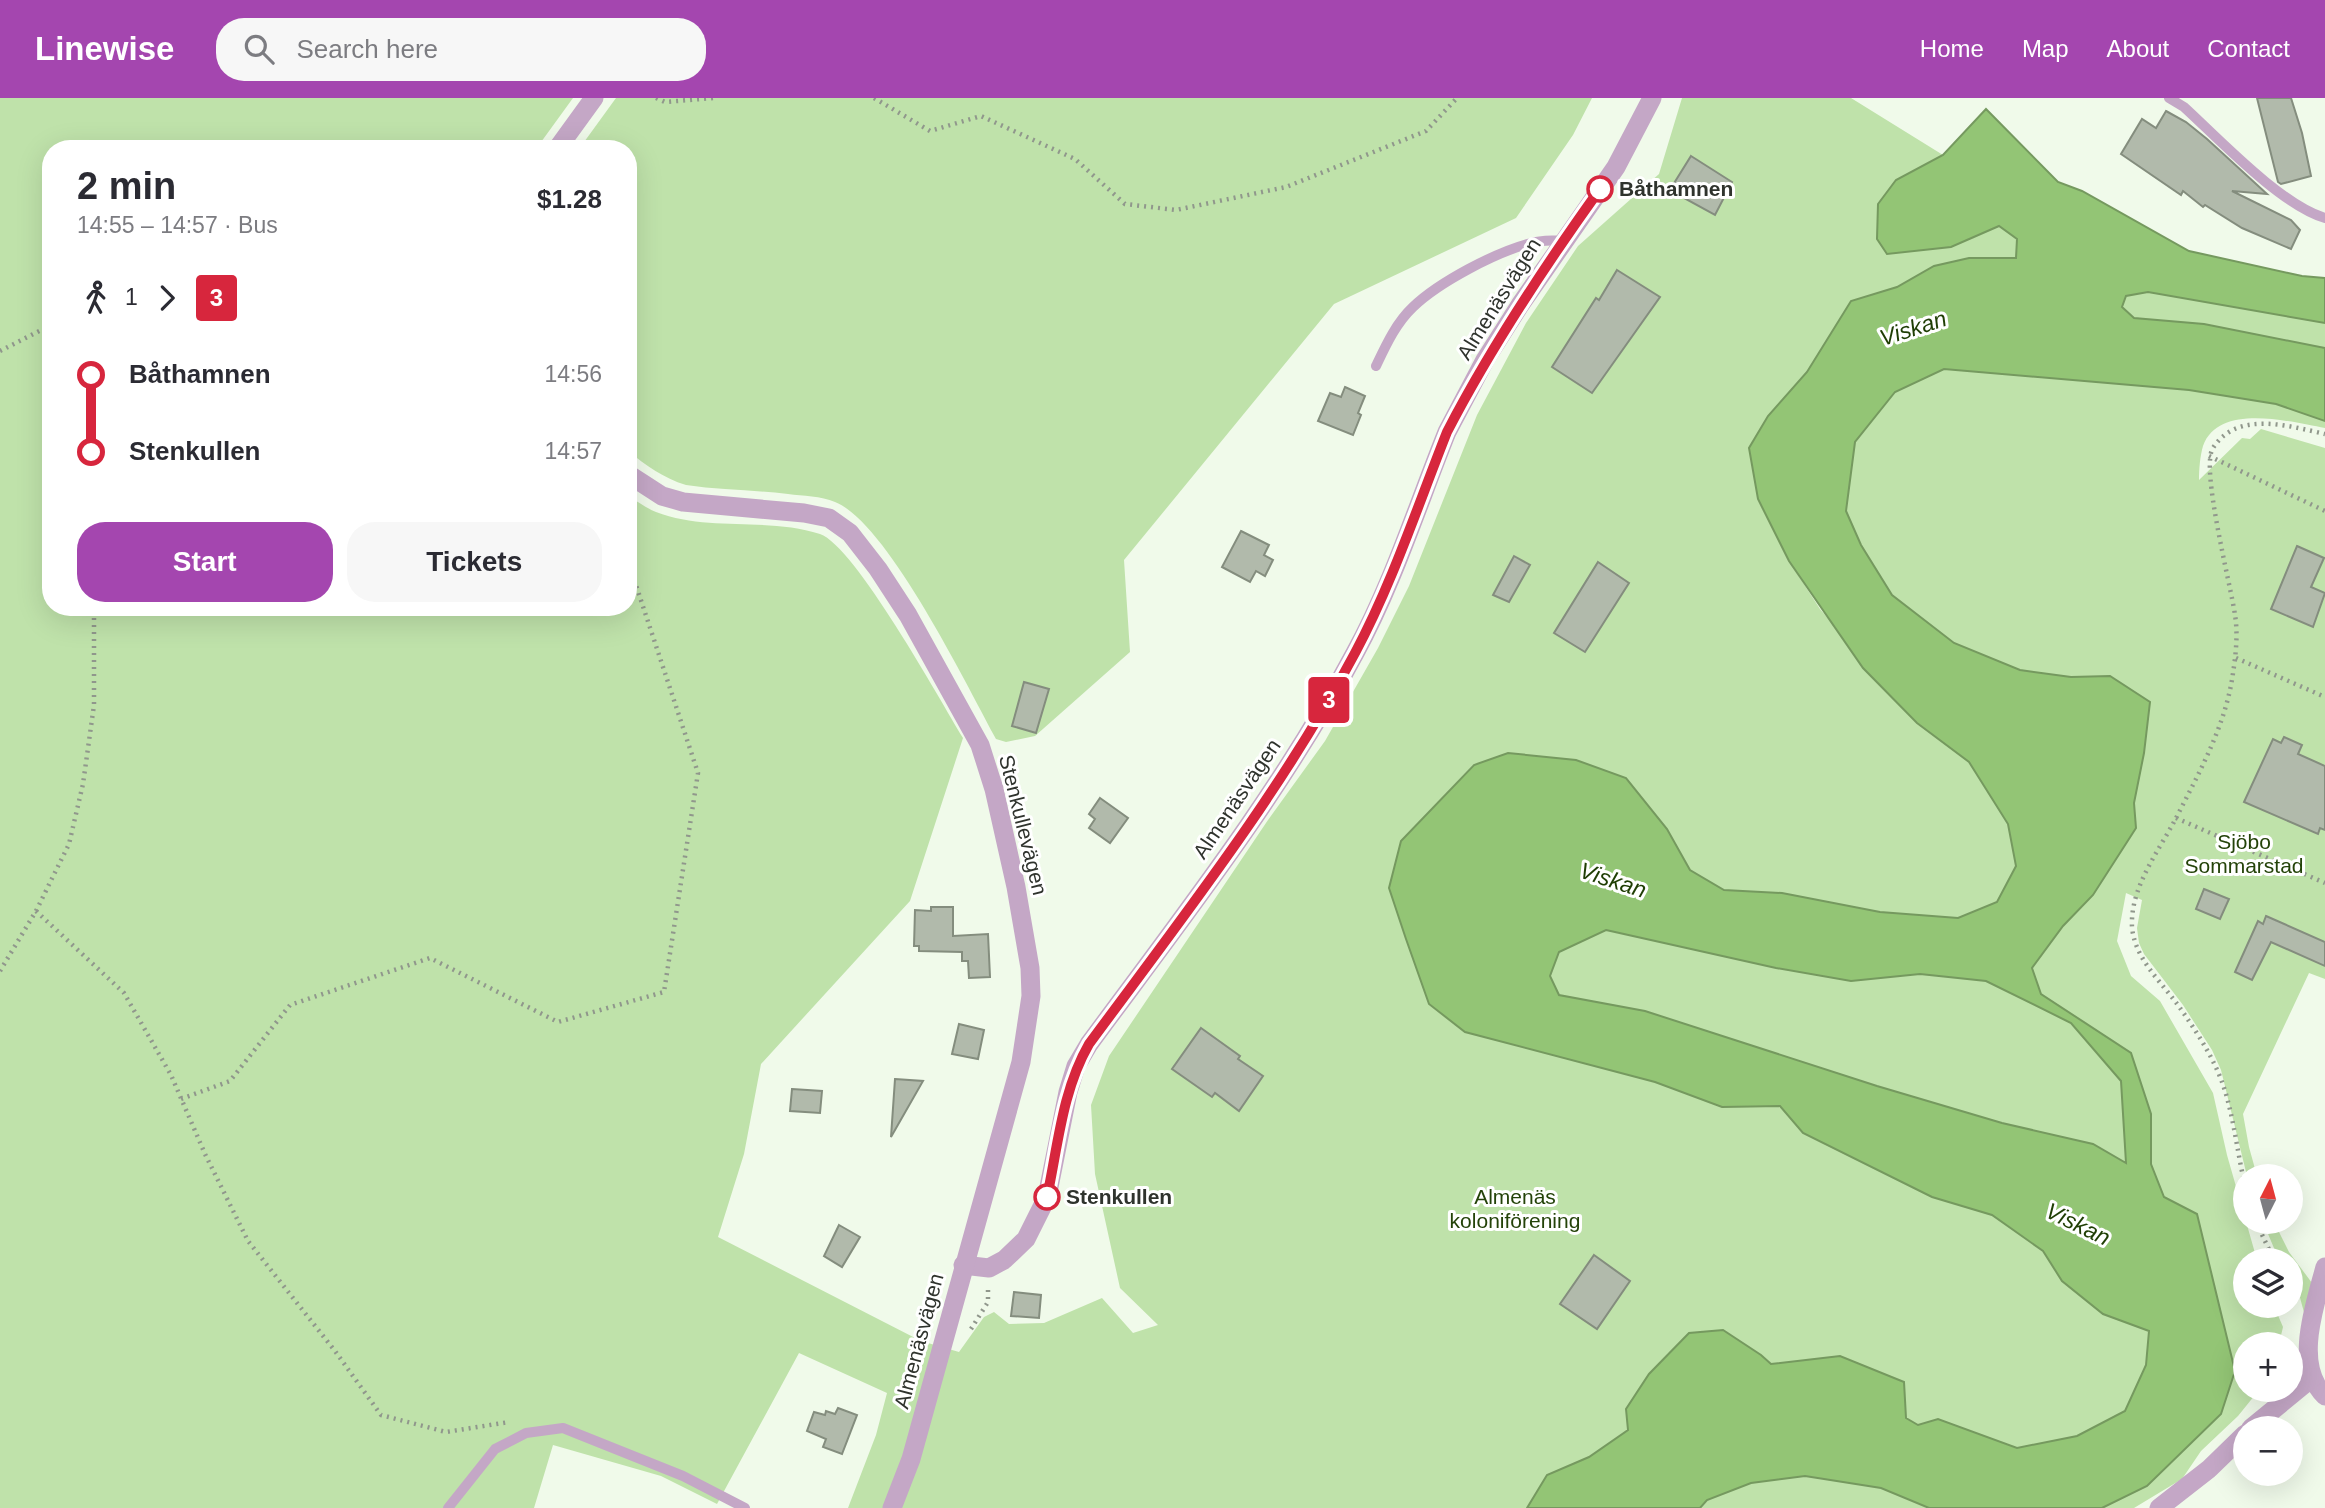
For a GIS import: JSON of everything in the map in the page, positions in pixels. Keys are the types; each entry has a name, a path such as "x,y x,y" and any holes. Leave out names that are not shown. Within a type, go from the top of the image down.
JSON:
{"street":[{"path":"564,140 594,98"},
{"name":"Almenäsvägen","path":"892,1508 911,1459 963,1265 989,1268 1004,1260 1026,1239 1047,1197 1068,1092 1076,1066 1089,1044 1217,870 1328,702 1374,615 1452,422 1506,327 1563,240 1616,167 1652,98"},
{"name":"Stenkullevägen","path":"637,480 662,496 683,502 804,513 829,518 850,533 908,615 980,746 994,789 1016,887 1030,968 1031,996 1021,1062 963,1265"},
{"path":"2325,1267 2308,1347 2312,1378 2325,1396"},
{"path":"2266,1416 2312,1378"},
{"path":"2159,1508 2209,1469 2233,1446"}],"lane":[{"path":"2169,98 2184,107 2275,189 2308,213 2325,218"},
{"path":"1376,366 1395,329 1413,306 1447,283 1499,254 1534,242 1563,240"},
{"path":"449,1508 495,1449 526,1433 563,1429 683,1476 744,1508"}],"path":[{"path":"656,98 665,102 713,98"},
{"path":"874,98 930,131 981,116 1075,159 1125,204 1176,210 1286,187 1426,131 1457,98"},
{"path":"0,351 42,330"},
{"path":"2240,1164 2218,1072 2179,1005 2145,963 2132,926 2136,900 2145,874 2176,818 2229,701 2235,658 2236,618 2211,486 2209,456 2214,446 2227,433 2244,425 2285,426 2325,433"},
{"path":"2209,456 2325,511"},
{"path":"181,1099 230,1081 290,1005 430,958 558,1022 664,992 698,773 637,588"},
{"path":"0,971 36,911 69,844 83,783 94,705 94,616"},
{"path":"2235,658 2325,697"},
{"path":"2176,818 2325,883"},
{"path":"36,911 124,993 171,1075 205,1154 248,1241 335,1351 381,1415 446,1432 521,1420"}],"green space":[{"name":"Almenäs koloniförening","path":"0,98 573,98 543,140 42,140 42,616 637,616 637,501 652,510 676,518 800,529 820,534 835,545 875,594 963,738 910,901 761,1064 744,1154 718,1237 921,1341 959,1352 984,1317 994,1312 1009,1324 1044,1323 1102,1298 1133,1333 1158,1325 1120,1288 1095,1174 1091,1105 1109,1056 1268,820 1325,741 1378,648 1409,586 1477,415 1526,323 1578,246 1659,174 1682,98 1851,98 1943,155 1896,180 1951,247 1999,226 2018,239 2016,259 1969,258 1934,266 1897,287 1851,301 1807,372 1768,416 1749,448 1758,500 1789,561 1820,609 1917,723 1969,762 2009,825 2016,866 1997,902 1958,918 1880,912 1782,893 1724,890 1690,870 1667,829 1473,765 1401,841 1389,888 1465,1032 1655,1082 1722,1107 1780,1106 1803,1133 1932,1197 1992,1215 2043,1251 2062,1281 2103,1314 2149,1331 2146,1365 2125,1411 2077,1436 2017,1449 1938,1419 1918,1425 1906,1418 1904,1382 1840,1356 1770,1364 1723,1330 1689,1333 1649,1374 1626,1409 1628,1430 1589,1457 1547,1475 1527,1508 848,1508 876,1435 887,1393 799,1353 717,1504 661,1476 553,1445 534,1508 0,1508"},
{"path":"616,98 1592,98 1573,135 1516,218 1334,304 1124,560 1130,652 1035,736 1006,742 996,739 924,608 878,540 856,516 835,502 818,497 686,485 655,471 637,458 637,140 586,140"},
{"path":"2148,292 2325,323 2325,348 2204,324 2134,318 2122,307 2126,296"},
{"name":"Sjöbo Sommarstad","path":"1944,369 2189,390 2276,404 2325,421 2325,428 2276,419 2240,419 2211,432 2201,454 2199,480 2242,438 2250,439 2261,429 2325,448 2325,979 2309,973 2243,1114 2254,1164 2244,1164 2221,1070 2212,1050 2183,1005 2144,954 2137,928 2142,900 2126,893 2117,941 2131,976 2160,1001 2213,1093 2233,1176 2233,1234 2250,1234 2254,1248 2233,1248 2233,1318 2279,1318 2283,1327 2282,1332 2233,1332 2233,1402 2249,1402 2201,1451 2182,1479 2134,1508 2093,1508 2221,1414 2164,1197 2151,1164 2151,1114 2131,1053 2041,994 2032,968 2063,926 2093,895 2136,828 2134,803 2144,753 2110,676 2071,677 2020,670 1954,643 1892,595 1861,545 1846,511 1855,442 1895,392"},
{"path":"1606,930 1776,968 1851,981 1920,974 1986,981 2071,1023 2121,1081 2126,1164 2093,1144 2002,1123 1877,1086 1645,1011 1559,995 1550,976 1559,952"},
{"path":"2268,1234 2280,1234 2287,1248 2274,1248"},
{"path":"2303,1271 2312,1283 2305,1316 2303,1309"},
{"path":"1805,1476 1882,1488 1929,1508 1700,1508 1710,1499 1735,1488"}],"water":[{"name":"Viskan","path":"1986,109 2058,182 2082,191 2189,251 2302,276 2325,278 2325,323 2148,292 2126,296 2122,307 2134,318 2204,324 2325,348 2325,421 2276,404 2189,390 1944,369 1895,392 1855,442 1846,511 1861,545 1892,595 1954,643 2020,670 2071,677 2110,676 2150,702 2134,803 2136,828 2093,895 2063,926 2032,968 2041,994 2131,1053 2151,1114 2151,1164 2164,1197 2197,1214 2233,1363 2233,1377 2221,1414 2147,1486 2102,1508 1929,1508 1881,1488 1805,1476 1751,1483 1707,1500 1700,1508 1527,1508 1547,1475 1589,1457 1628,1430 1626,1409 1649,1374 1689,1333 1723,1330 1771,1364 1840,1356 1904,1382 1906,1418 1918,1425 1938,1419 2017,1448 2077,1436 2125,1411 2146,1365 2149,1331 2103,1314 2062,1281 2043,1251 1992,1215 1932,1197 1803,1133 1780,1106 1722,1107 1655,1082 1465,1032 1429,1004 1389,888 1401,841 1474,765 1508,753 1576,760 1626,778 1667,829 1690,870 1724,890 1782,893 1880,912 1958,918 1997,902 2016,866 2008,824 1969,762 1917,723 1863,668 1789,561 1758,499 1749,448 1768,416 1807,372 1851,301 1897,287 1934,266 1969,258 2016,258 2017,239 1999,226 1951,247 1887,254 1877,239 1878,204 1896,180 1943,155","holes":["1606,930 1776,968 1851,981 1920,974 1986,981 2071,1023 2121,1081 2126,1163 2093,1144 2002,1123 1877,1086 1645,1011 1559,995 1550,976 1559,952"]}],"building":[{"path":"2257,98 2291,98 2311,176 2281,184 2278,182"},
{"path":"2166,111 2186,122 2207,139 2267,194 2232,191 2291,220 2300,230 2291,249 2242,228 2205,205 2203,207 2183,191 2181,195 2121,154 2142,119 2156,128"},
{"path":"1691,156 1732,182 1715,215 1673,192 1675,190 1671,188"},
{"path":"1617,270 1660,297 1592,393 1552,367"},
{"path":"1345,387 1365,396 1353,435 1318,421 1330,393 1341,397"},
{"path":"1241,531 1269,545 1264,555 1273,560 1265,576 1256,571 1250,582 1222,567"},
{"path":"2297,546 2324,558 2311,587 2325,593 2313,627 2271,609"},
{"path":"1514,556 1530,565 1509,602 1493,595"},
{"path":"1598,562 1629,583 1585,652 1554,633"},
{"path":"1024,682 1049,689 1036,733 1012,726"},
{"path":"2284,737 2302,745 2298,754 2325,766 2325,830 2320,828 2318,834 2244,802 2273,739 2281,743"},
{"path":"1100,798 1128,818 1110,843 1089,828 1095,819 1089,814"},
{"path":"2204,889 2229,899 2220,919 2196,909"},
{"path":"931,907 953,907 953,936 988,934 990,977 969,978 968,961 962,961 962,952 919,951 919,946 914,946 915,910 931,911"},
{"path":"2266,916 2325,942 2325,966 2271,942 2252,980 2235,972 2258,921 2263,924"},
{"path":"959,1024 984,1030 978,1059 952,1054"},
{"path":"1201,1028 1263,1076 1239,1111 1215,1093 1212,1097 1172,1069"},
{"path":"895,1079 923,1081 891,1137"},
{"path":"792,1089 822,1091 820,1113 790,1111"},
{"path":"839,1225 860,1237 842,1267 824,1256"},
{"path":"1594,1255 1630,1281 1597,1329 1560,1304"},
{"path":"1014,1292 1041,1295 1039,1318 1011,1316"},
{"path":"838,1408 857,1415 842,1454 823,1447 826,1439 807,1431 814,1412 825,1415 826,1411 835,1414"}],"bus line":[{"name":"3","path":"1047,1197 1068,1092 1076,1066 1089,1044 1217,870 1328,702 1374,615 1447,432 1462,403 1520,304 1600,189"}],"place":[{"name":"Båthamnen","path":"1600,189"},
{"name":"Stenkullen","path":"1047,1197"}]}
